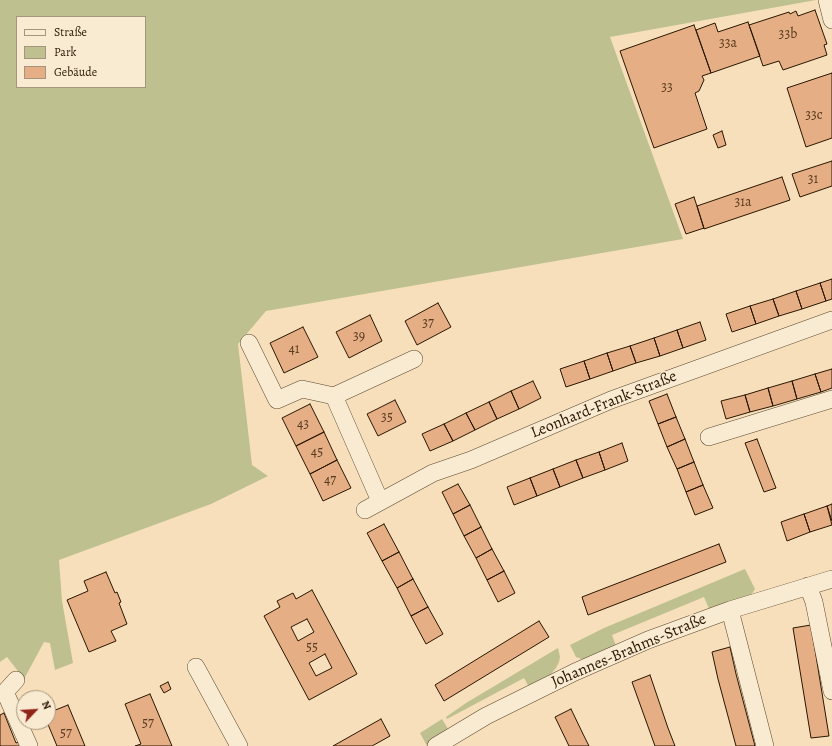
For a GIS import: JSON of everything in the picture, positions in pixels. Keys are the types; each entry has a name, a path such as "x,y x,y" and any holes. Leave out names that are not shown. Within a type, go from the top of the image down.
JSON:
{"street":[{"path":"827,1 832,20"},
{"name":"Leonhard-Frank-Straße","path":"365,510 433,473 471,460 611,400 832,320"},
{"path":"248,343 277,400 302,389 334,396 414,359"},
{"path":"334,396 380,501"},
{"path":"709,437 832,399"},
{"name":"Johannes-Brahms-Straße","path":"436,746 486,716 575,672 648,640 730,610 832,579"},
{"path":"808,586 814,602 832,691"},
{"path":"730,610 765,746"},
{"path":"196,667 239,746"},
{"path":"16,680 5,692 29,746"}],"green space":[{"path":"0,0 816,0 610,37 683,239 266,311 238,344 252,465 268,476 211,504 59,560 62,601 73,663 55,670 50,643 44,642 24,679 7,657 0,662"},
{"path":"745,569 755,589 749,598 710,611 704,597 612,635 616,646 584,660 576,657 570,645 604,628"},
{"path":"558,648 560,657 559,662 550,675 529,687 524,678 447,719 446,717 466,703"},
{"path":"442,719 448,729 427,746 420,733"}],"building":[{"path":"815,10 827,44 824,45 827,55 783,70 779,61 763,66 749,25 789,12 790,14 796,11 798,16"},
{"path":"748,22 760,56 711,73 696,30 715,23 718,32"},
{"path":"694,25 711,73 702,76 704,80 699,91 695,93 707,129 654,148 620,51"},
{"path":"832,73 832,138 806,147 787,88"},
{"path":"722,131 726,145 718,148 713,135"},
{"path":"832,161 832,186 800,197 792,174"},
{"path":"782,177 790,200 704,229 697,206"},
{"path":"694,197 704,228 686,234 675,204"},
{"path":"832,279 832,299 826,301 820,283"},
{"path":"820,283 826,301 802,309 796,291"},
{"path":"796,291 802,309 779,316 773,299"},
{"path":"773,299 779,316 756,324 750,306"},
{"path":"438,303 451,327 417,345 405,321"},
{"path":"750,306 756,324 732,332 726,314"},
{"path":"370,315 382,341 349,358 336,332"},
{"path":"700,322 706,340 683,348 677,330"},
{"path":"303,327 318,357 284,373 270,343"},
{"path":"677,330 683,348 660,356 654,338"},
{"path":"654,338 660,356 636,363 630,346"},
{"path":"630,346 636,363 613,371 607,353"},
{"path":"607,353 613,371 590,379 584,361"},
{"path":"584,361 590,379 566,387 560,369"},
{"path":"832,369 832,388 821,392 815,374"},
{"path":"815,374 821,392 797,399 792,381"},
{"path":"533,381 541,398 519,409 511,391"},
{"path":"792,381 797,399 773,406 768,388"},
{"path":"768,388 773,406 750,412 745,395"},
{"path":"511,391 519,409 497,419 489,402"},
{"path":"667,394 676,417 658,424 649,401"},
{"path":"745,395 750,412 726,419 721,401"},
{"path":"395,400 406,422 378,436 367,414"},
{"path":"489,402 497,419 475,430 466,413"},
{"path":"310,404 324,432 296,446 282,418"},
{"path":"466,413 475,430 453,441 444,424"},
{"path":"676,417 685,439 667,447 658,424"},
{"path":"444,424 453,441 430,451 422,434"},
{"path":"324,432 337,460 310,474 296,446"},
{"path":"685,439 694,462 677,469 667,447"},
{"path":"757,439 776,488 764,492 745,443"},
{"path":"622,443 628,461 605,470 599,452"},
{"path":"599,452 605,470 583,478 576,460"},
{"path":"337,460 351,488 323,501 310,474"},
{"path":"576,460 583,478 560,487 553,469"},
{"path":"694,462 703,485 686,492 677,469"},
{"path":"553,469 560,487 537,496 530,478"},
{"path":"530,478 537,496 514,505 507,487"},
{"path":"458,484 470,505 453,514 442,492"},
{"path":"703,485 713,508 695,515 686,492"},
{"path":"832,504 832,521 827,506"},
{"path":"470,505 481,527 464,536 453,514"},
{"path":"827,506 832,525 810,532 804,514"},
{"path":"804,514 810,532 787,541 781,522"},
{"path":"384,524 399,552 382,561 367,533"},
{"path":"481,527 492,549 476,558 464,536"},
{"path":"719,544 726,562 588,615 582,597"},
{"path":"492,549 504,571 487,580 476,558"},
{"path":"399,552 413,579 397,588 382,561"},
{"path":"504,571 515,593 498,602 487,580"},
{"path":"106,572 115,593 117,592 121,602 119,603 127,624 111,631 116,641 89,652 67,600 88,591 84,581"},
{"path":"413,579 428,607 411,616 397,588"},
{"path":"312,590 357,674 309,700 264,616 280,607 277,601 293,593 296,599","holes":["307,619 314,632 298,641 291,627","325,654 332,668 316,676 309,663"]},
{"path":"428,607 443,634 426,644 411,616"},
{"path":"539,621 549,637 444,701 435,685"},
{"path":"811,625 829,736 811,738 793,628"},
{"path":"730,647 755,746 736,746 718,679 712,652"},
{"path":"650,675 675,746 655,746 632,682"},
{"path":"168,682 171,689 164,693 160,686"},
{"path":"150,694 172,746 135,746 141,744 125,704"},
{"path":"68,705 85,746 57,746 50,730 56,730 56,710"},
{"path":"571,709 589,746 569,746 555,717"},
{"path":"4,713 16,743 21,741 23,746 0,746 0,715"},
{"path":"381,719 390,736 372,746 333,746"}]}
